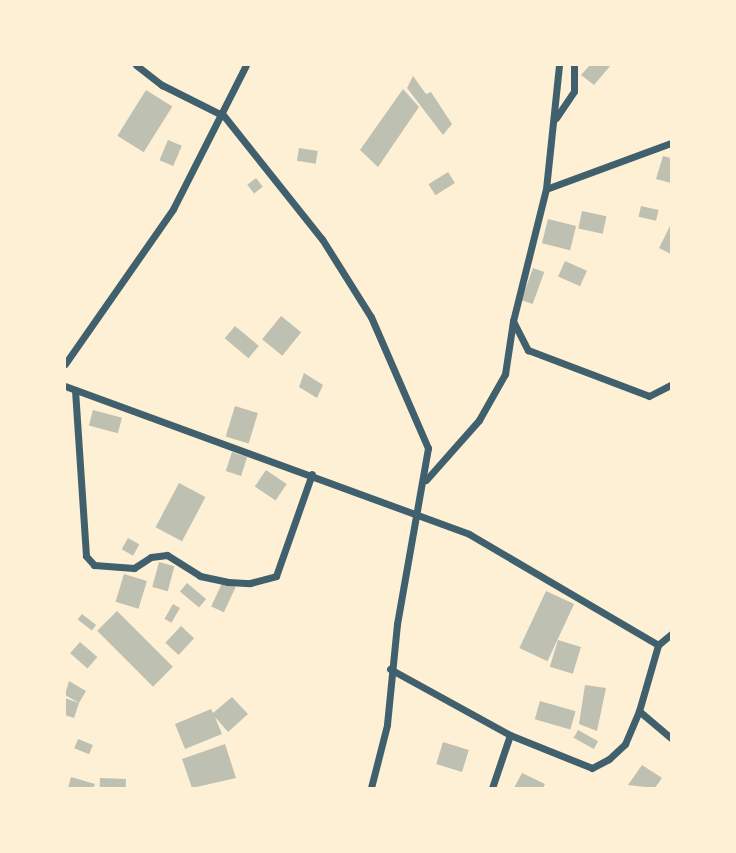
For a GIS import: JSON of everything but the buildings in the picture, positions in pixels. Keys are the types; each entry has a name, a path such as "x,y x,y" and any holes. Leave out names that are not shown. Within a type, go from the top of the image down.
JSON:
{"street":[{"path":"136,65 162,85 224,116 322,239 371,317 381,348 419,420 428,448 425,481 390,669 387,725 371,788"},
{"path":"65,364 173,209 224,116 246,65"},
{"path":"425,481 479,420 505,374 513,321 546,189 559,65"},
{"path":"553,122 574,91 574,65"},
{"path":"546,189 671,144"},
{"path":"513,321 528,350 649,396 671,385"},
{"path":"65,386 312,474 469,534 658,645"},
{"path":"75,390 86,556 94,565 135,568 151,557 167,555 200,576 228,582 250,583 276,576 312,474"},
{"path":"390,669 510,735 592,768 625,744 639,710 658,645 671,634"},
{"path":"639,710 671,738"},
{"path":"492,788 510,735"}]}
